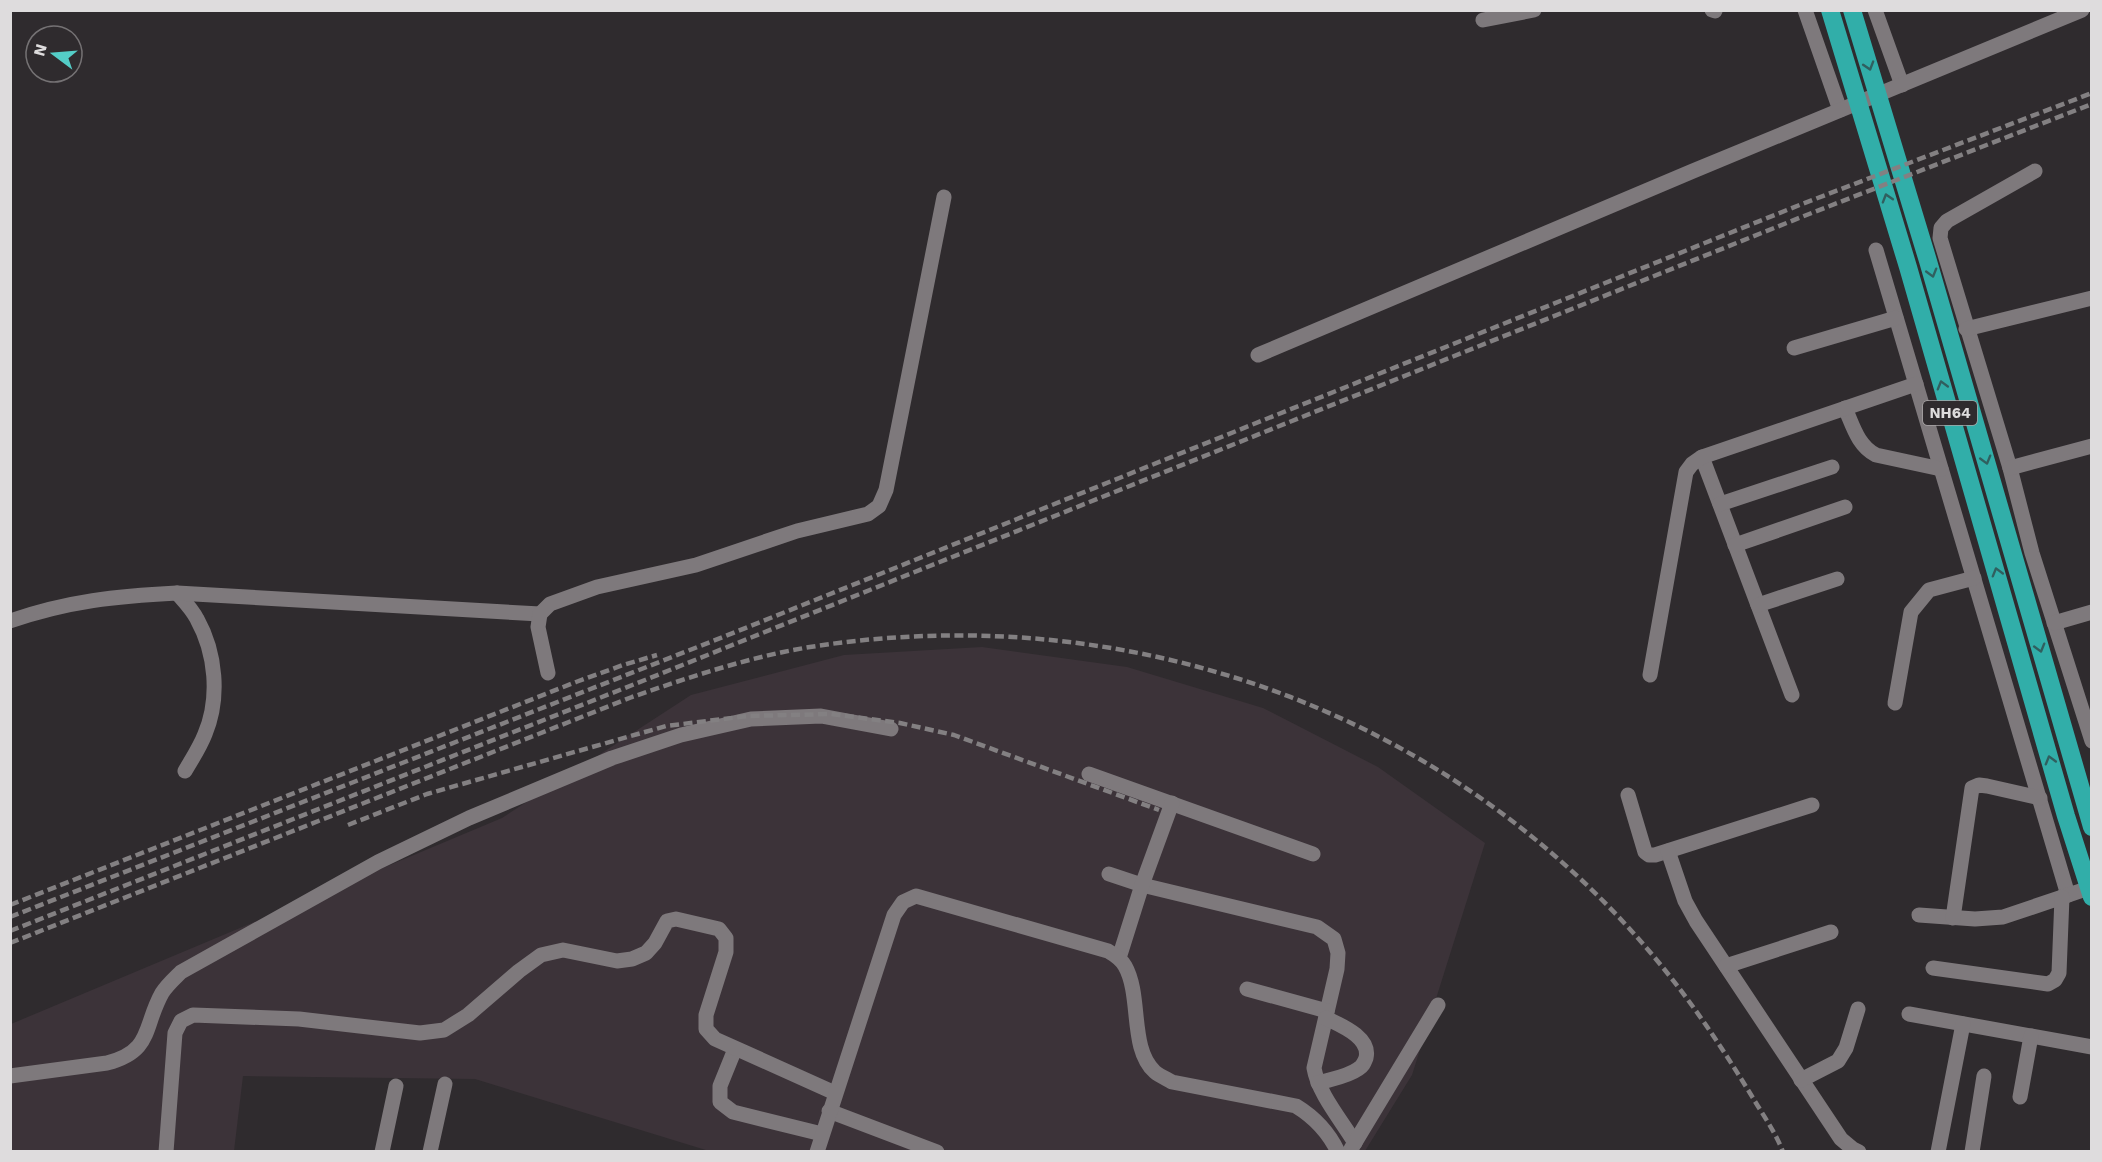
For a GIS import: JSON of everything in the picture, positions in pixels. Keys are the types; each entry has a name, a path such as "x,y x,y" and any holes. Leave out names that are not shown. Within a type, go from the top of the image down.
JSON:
{"highway":[{"name":"NH64","path":"1830,10 2090,891"},
{"name":"NH64","path":"1852,10 1928,261 2091,827"}],"street":[{"path":"1483,20 1534,10"},
{"path":"1805,10 1840,110"},
{"path":"1875,10 1902,85"},
{"path":"1258,355 2082,10"},
{"path":"2035,171 1947,221 1941,228 1940,238 2010,468 2032,553 2091,741"},
{"path":"548,673 538,627 540,614 550,604 597,587 696,565 797,531 868,514 879,506 886,490 944,197"},
{"path":"1876,250 2040,798 2065,896 2059,973 2055,980 2048,984 1933,968"},
{"path":"1966,329 2091,298"},
{"path":"1794,348 1896,318"},
{"path":"1650,675 1686,472 1692,464 1702,457 1916,384"},
{"path":"1845,408 1860,441 1868,451 1876,456 1941,469"},
{"path":"2010,468 2091,446"},
{"path":"1702,457 1792,695"},
{"path":"1720,504 1832,467"},
{"path":"1736,545 1845,507"},
{"path":"1895,703 1911,612 1929,590 1974,578"},
{"path":"1758,605 1838,579"},
{"path":"10,621 76,602 134,595 177,593 540,614"},
{"path":"177,593 196,616 207,638 214,669 214,699 205,734 185,771"},
{"path":"2054,623 2091,612"},
{"path":"10,1076 122,1059 136,1050 145,1037 163,992 181,972 378,862 470,818 612,758 681,735 751,719 821,716 891,729"},
{"path":"1089,774 1313,854"},
{"path":"1953,918 1972,788 1979,785 1987,786 2040,798"},
{"path":"1628,795 1645,852 1649,855 1812,806"},
{"path":"1119,958 1142,885 1172,803"},
{"path":"1668,851 1684,901 1841,1139 1859,1152"},
{"path":"1109,874 1142,885 1317,927 1334,939 1338,953 1337,969 1314,1068 1318,1083 1353,1147"},
{"path":"1919,915 1975,919 2002,916 2065,896 2090,891"},
{"path":"817,1152 894,915 903,902 916,896 1108,951 1119,958 1126,967 1143,1056 1155,1072 1172,1082 1296,1106 1320,1124 1338,1152"},
{"path":"166,1152 175,1033 181,1021 193,1015 299,1020 420,1033 444,1030 468,1015 541,955 563,950 617,961 632,959 646,953 655,943 667,921 676,919 719,929 726,938 726,952 706,1015 706,1029 715,1039 835,1093"},
{"path":"1726,966 1831,932"},
{"path":"1247,989 1327,1014 1363,1043 1367,1053 1364,1065 1358,1070 1318,1083"},
{"path":"1353,1147 1438,1005"},
{"path":"1802,1080 1838,1061 1846,1048 1858,1009"},
{"path":"1909,1014 2091,1047"},
{"path":"1938,1152 1963,1024"},
{"path":"2020,1097 2031,1036"},
{"path":"735,1049 720,1086 720,1102 733,1112 822,1134"},
{"path":"1972,1152 1984,1076"},
{"path":"430,1152 445,1084"},
{"path":"382,1152 396,1086"},
{"path":"829,1111 937,1152"},
{"path":"893,1152 895,1136"}],"shaded area":[{"path":"982,647 1127,667 1263,708 1378,767 1485,843 1412,1075 1365,1151 709,1151 475,1079 243,1076 234,1151 11,1152 11,1024 502,818 691,695 844,655"}],"railway":[{"path":"10,917 723,637 1802,204 2092,93"},
{"path":"10,931 645,680 1804,216 2092,104"},
{"path":"10,943 632,697 720,668 810,647 929,636 1047,640 1162,658 1274,691 1380,737 1480,798 1572,871 1655,958 1719,1044 1769,1124 1783,1152"},
{"path":"10,905 576,682 657,655"},
{"path":"348,825 427,794 666,726 748,716 831,714 900,723 954,735 1159,810"}]}
